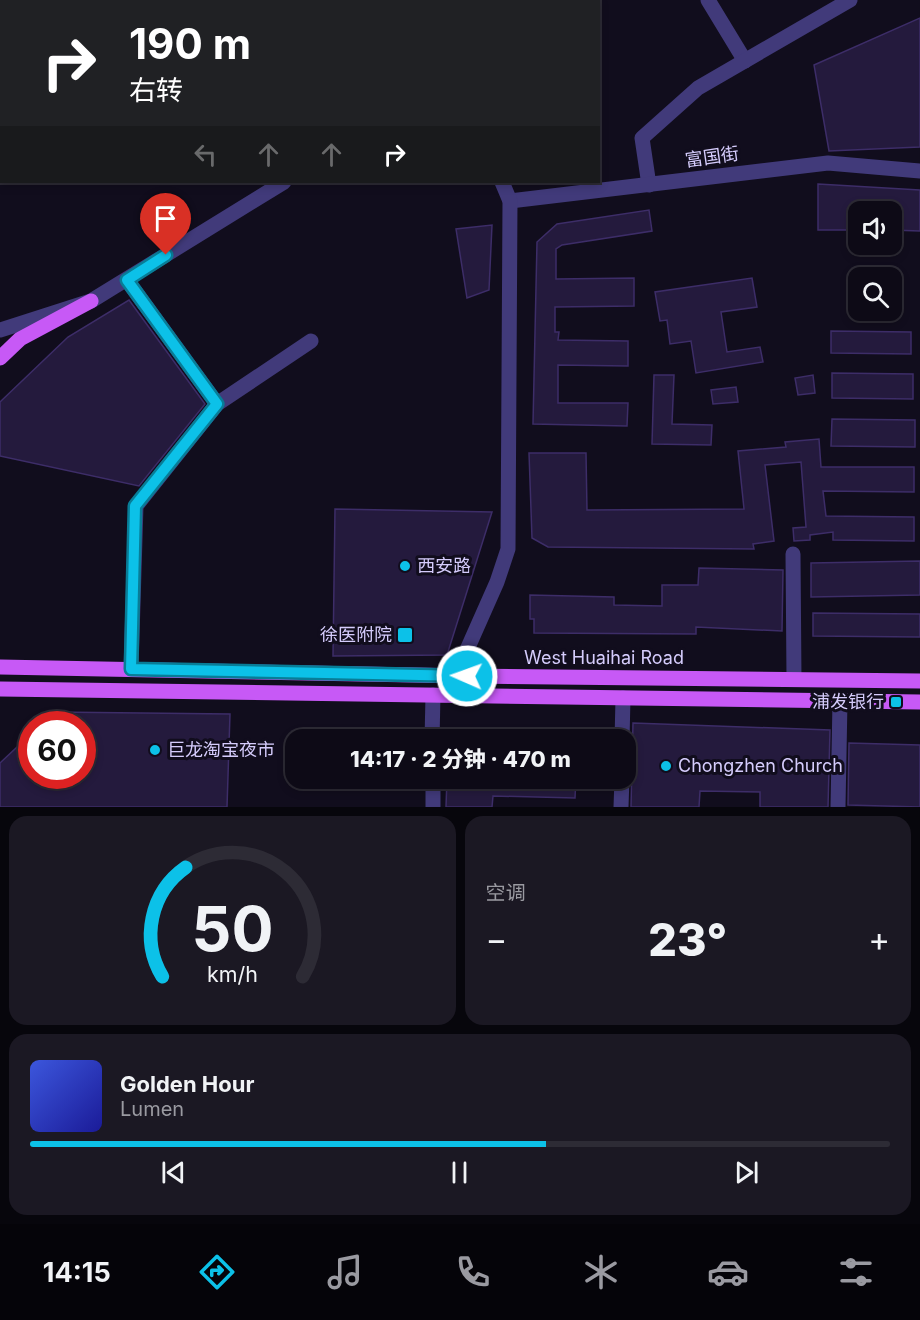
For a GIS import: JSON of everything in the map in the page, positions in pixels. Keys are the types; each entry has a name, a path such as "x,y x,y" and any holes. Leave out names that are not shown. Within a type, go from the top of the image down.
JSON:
{"main road":[{"path":"0,358 20,339 92,302"},
{"name":"West Huaihai Road","path":"0,667 467,676 920,681"},
{"path":"0,689 920,702"}],"street":[{"path":"708,0 745,61"},
{"path":"649,185 642,138 698,88 850,0"},
{"name":"富国街","path":"510,201 828,163 920,171"},
{"path":"0,330 92,302 282,183"},
{"path":"467,676 466,652 508,549 510,201 502,183"},
{"path":"127,280 217,404"},
{"path":"131,669 135,506 217,404 311,341"},
{"path":"793,554 794,679"},
{"path":"432,695 432,729"},
{"path":"622,729 623,698"},
{"path":"838,807 840,701"},
{"path":"433,789 433,807"},
{"path":"621,789 621,807"}],"building":[{"path":"920,18 920,147 829,151 814,65"},
{"path":"818,184 920,190 920,231 902,230 902,201 848,201 848,230 818,230"},
{"path":"649,210 652,231 562,245 556,249 556,279 634,278 634,306 555,307 555,332 559,332 558,340 628,341 628,366 558,365 558,403 628,403 627,426 533,424 537,242 557,224"},
{"path":"492,225 489,290 467,298 456,229"},
{"path":"752,278 757,307 721,312 727,352 760,347 763,362 696,373 691,341 670,344 667,320 660,321 655,292"},
{"path":"129,300 205,404 139,486 0,456 0,402 68,337"},
{"path":"831,331 911,332 911,354 831,353"},
{"path":"832,373 913,374 913,399 832,398"},
{"path":"654,375 674,375 672,424 712,425 711,445 652,444"},
{"path":"813,375 815,393 798,395 795,378"},
{"path":"736,387 738,402 713,404 711,390"},
{"path":"832,419 915,420 915,447 831,446"},
{"path":"819,439 821,467 914,467 914,492 823,491 826,516 914,517 914,541 833,540 833,532 810,535 810,540 794,541 793,528 806,527 801,462 765,465 774,541 753,544 754,549 548,547 532,538 529,453 586,453 587,510 744,509 738,451 786,447 785,442"},
{"name":"西安路","path":"335,509 492,512 447,655 333,656"},
{"path":"920,561 920,595 811,597 811,563"},
{"path":"699,568 783,570 782,631 696,627 696,634 534,633 534,619 530,619 530,595 614,597 614,605 662,606 662,585 698,585"},
{"path":"813,613 920,614 920,637 813,636"},
{"name":"巨龙淘宝夜市","path":"96,712 230,714 227,807 0,807 0,763 18,746 18,789 96,789"},
{"path":"633,723 830,730 828,807 760,807 760,792 700,791 699,807 631,807 631,789 636,789 636,729 633,729"},
{"path":"849,743 920,745 920,807 848,805"},
{"path":"447,789 575,789 575,798 493,796 492,807 446,807"}],"place":[{"name":"西安路","path":"405,566"},
{"name":"徐医附院","path":"405,635"},
{"name":"浦发银行","path":"896,702"},
{"name":"巨龙淘宝夜市","path":"155,750"},
{"name":"Chongzhen Church","path":"666,766"}],"route":[{"path":"166,255 127,280 217,404 135,506 131,669 467,676"}]}
